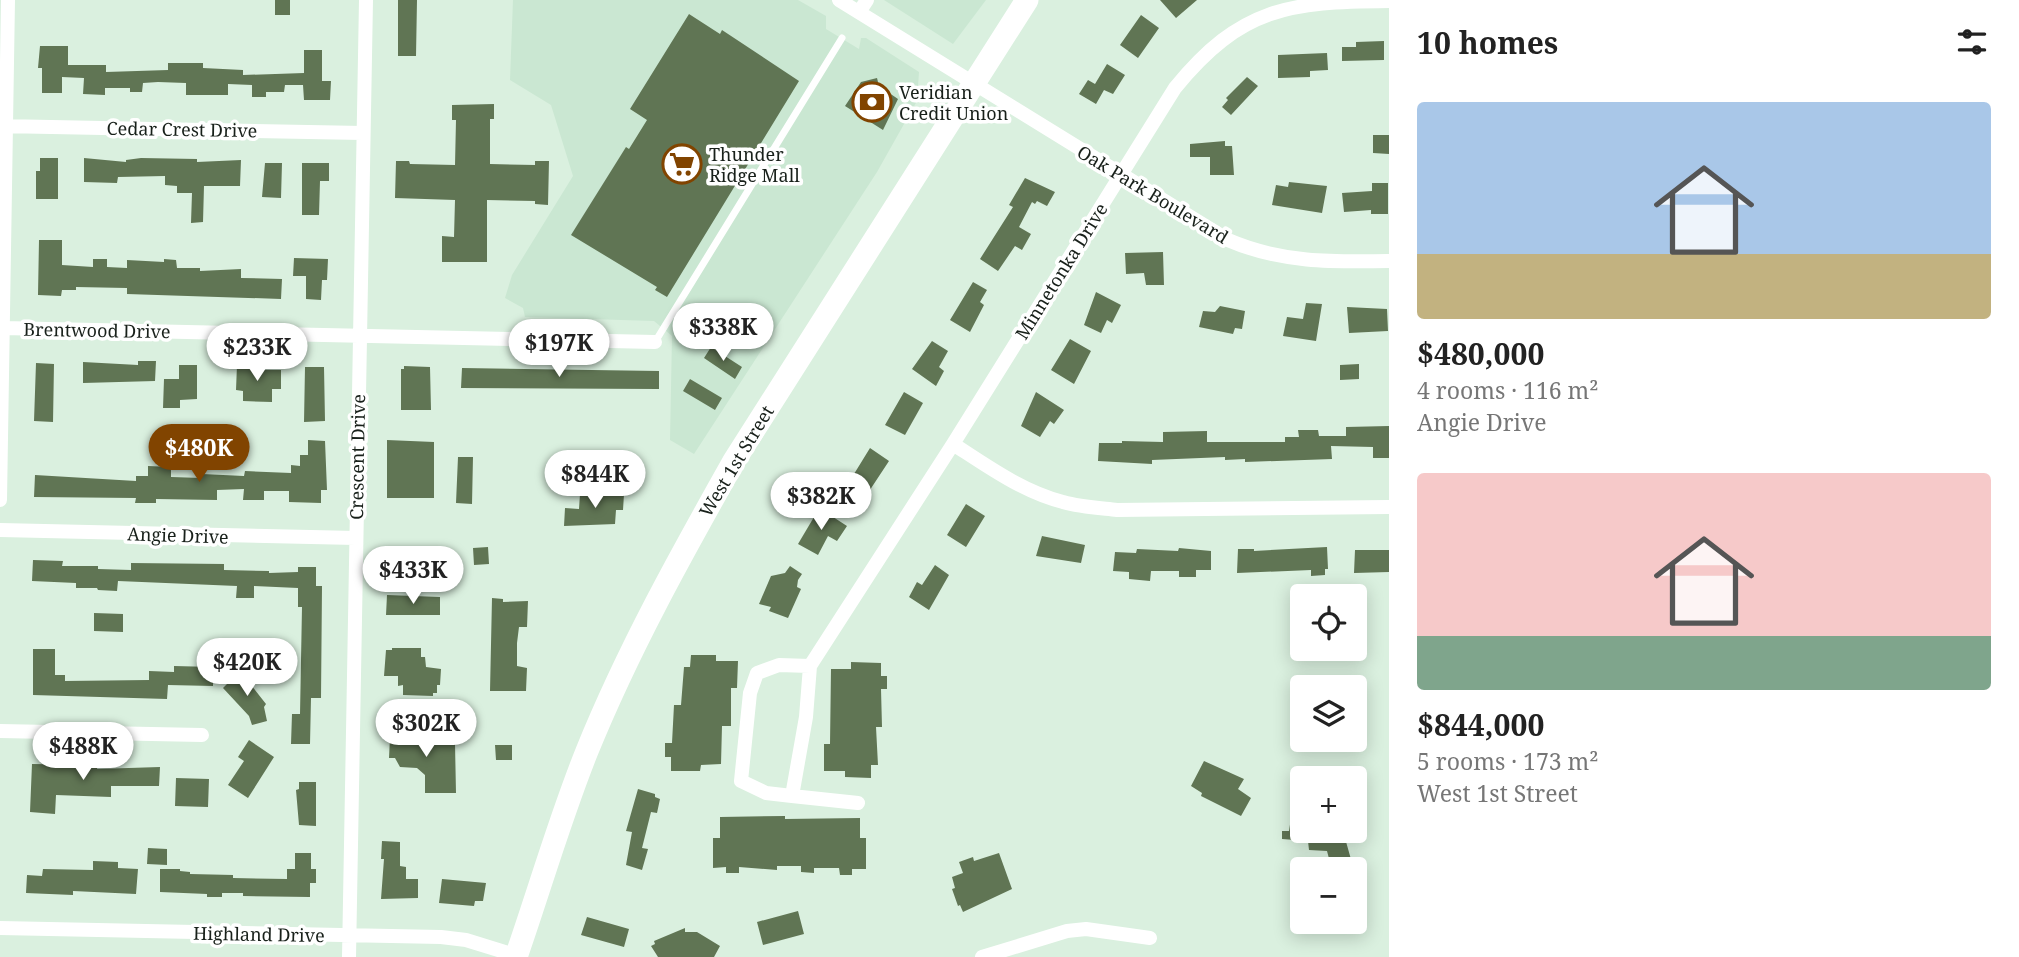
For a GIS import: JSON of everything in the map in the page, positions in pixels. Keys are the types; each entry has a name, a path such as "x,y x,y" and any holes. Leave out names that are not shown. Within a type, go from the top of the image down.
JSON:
{"main road":[{"name":"West 1st Street","path":"517,957 587,751 635,644 675,567 734,461 1027,0"}],"street":[{"path":"0,500 3,126 8,0"},
{"name":"Crescent Drive","path":"349,957 366,0"},
{"name":"Oak Park Boulevard","path":"839,0 863,6 974,85 1204,227 1252,251 1299,261 1389,261"},
{"name":"Minnetonka Drive","path":"812,662 953,444 1175,88 1200,59 1233,31 1251,20 1289,8 1333,2 1389,1"},
{"name":"Cedar Crest Drive","path":"3,126 363,133"},
{"name":"Brentwood Drive","path":"3,328 655,342"},
{"path":"953,444 993,470 1037,493 1063,503 1088,507 1117,510 1389,506"},
{"name":"Angie Drive","path":"0,530 356,538"},
{"path":"792,796 806,717 812,662 779,665 757,673 750,693 744,732 741,781 766,793 792,796 858,803"},
{"path":"0,731 202,735"},
{"name":"Highland Drive","path":"0,929 453,938 517,957"},
{"path":"982,957 1067,931 1086,929 1150,938"}],"lane":[{"path":"655,342 842,38"}],"shaded area":[{"path":"513,0 798,0 826,16 826,29 859,49 861,38 866,38 919,72 917,101 877,172 694,454 670,440 672,336 654,321 525,317 523,308 505,298 512,275 573,176 551,105 510,80"},
{"path":"884,0 986,0 953,44"}],"building":[{"path":"275,0 290,0 290,15 275,15"},
{"path":"398,0 417,0 416,56 398,56"},
{"path":"1160,0 1197,0 1176,18"},
{"name":"Thunder Ridge Mall","path":"689,14 720,34 722,30 799,81 667,297 655,290 657,287 571,235 626,147 629,149 647,120 630,109"},
{"path":"1141,15 1159,28 1138,58 1120,45"},
{"path":"1384,41 1384,60 1342,61 1342,47 1356,47 1356,42"},
{"path":"40,46 68,46 68,65 106,65 106,72 168,70 168,63 203,63 203,68 243,70 243,75 304,73 304,50 322,50 322,81 331,81 330,100 304,100 303,85 285,85 284,92 266,92 266,97 252,97 252,85 228,84 228,95 186,95 186,83 158,82 143,83 142,92 130,92 130,88 105,88 105,95 83,94 84,78 62,77 62,93 42,93 42,68 38,68"},
{"path":"1327,53 1328,70 1310,71 1310,77 1278,78 1278,55"},
{"path":"1107,64 1125,75 1113,94 1104,90 1096,104 1079,94 1088,80 1095,84"},
{"path":"1247,77 1258,86 1231,115 1222,107 1228,100 1226,98"},
{"name":"Veridian Credit Union","path":"877,78 879,86 898,99 883,130 845,106 861,82"},
{"path":"494,104 494,119 490,119 490,164 535,165 535,161 549,161 548,205 535,204 535,201 487,200 487,262 442,262 442,236 454,237 455,200 395,198 396,161 455,165 456,120 452,120 452,105"},
{"path":"1373,135 1389,135 1389,154 1373,153"},
{"path":"1225,141 1225,146 1232,146 1234,175 1210,175 1210,157 1190,157 1190,144"},
{"path":"40,158 58,158 58,199 36,199 36,171 40,171"},
{"path":"84,158 126,162 141,158 197,159 197,162 241,160 240,186 204,186 203,222 191,223 192,193 177,193 177,186 165,185 165,176 118,177 117,183 84,182"},
{"path":"265,163 282,163 281,198 262,197"},
{"path":"302,163 329,163 329,181 320,181 319,215 302,215"},
{"path":"1025,178 1055,192 1047,206 1037,201 1035,204 1032,202 1019,227 1031,234 1022,250 1015,246 998,271 980,259 1013,207 1009,205"},
{"path":"1289,182 1327,186 1322,213 1272,205 1276,185 1288,187"},
{"path":"1372,183 1388,183 1388,214 1371,214 1371,210 1344,212 1342,193 1372,191"},
{"path":"39,240 62,240 62,265 93,267 93,259 107,259 107,267 127,268 127,260 164,262 164,259 176,260 177,268 200,268 200,271 241,269 241,278 282,279 281,299 127,294 127,288 76,287 76,290 62,290 61,296 38,295"},
{"path":"1163,252 1164,285 1146,285 1144,273 1126,274 1125,253"},
{"path":"294,258 328,259 327,280 322,280 321,300 306,299 306,276 293,276"},
{"path":"973,282 987,290 980,302 984,305 970,332 950,320"},
{"path":"1096,292 1121,305 1112,323 1107,320 1101,333 1084,325"},
{"path":"1306,303 1322,304 1316,341 1283,336 1287,317 1303,319"},
{"path":"1220,306 1245,311 1242,329 1235,328 1233,334 1199,327 1203,311 1215,312"},
{"path":"1347,307 1387,309 1388,331 1349,333"},
{"path":"1070,339 1091,351 1074,384 1051,370"},
{"path":"932,341 948,351 939,367 944,371 936,386 912,369"},
{"path":"711,347 742,367 735,379 704,358"},
{"path":"138,361 156,361 155,381 83,383 83,362 138,365"},
{"path":"36,363 54,364 53,422 34,421"},
{"path":"260,364 260,370 281,370 281,389 272,389 272,402 243,401 243,391 236,390 237,365"},
{"path":"1359,364 1359,379 1340,380 1340,365"},
{"path":"179,365 197,365 197,399 180,400 180,408 163,408 164,379 179,379"},
{"path":"404,366 430,367 431,410 401,410 401,369 404,369"},
{"path":"305,367 324,367 325,421 304,422"},
{"path":"462,368 659,371 659,389 461,388"},
{"path":"690,379 722,398 715,410 683,391"},
{"path":"904,392 923,403 905,435 885,425"},
{"path":"1036,392 1064,410 1054,424 1050,421 1040,437 1021,426"},
{"path":"1389,426 1389,458 1373,458 1373,447 1331,446 1332,459 1245,462 1245,459 1225,460 1225,457 1152,460 1152,464 1098,461 1099,443 1163,442 1163,432 1207,431 1207,442 1285,442 1285,437 1299,437 1298,430 1318,430 1319,436 1346,436 1346,427"},
{"path":"308,440 325,441 327,490 321,490 321,503 289,502 289,491 264,491 264,500 243,500 244,489 217,490 217,500 156,499 156,503 135,503 136,498 34,497 35,475 136,481 136,476 148,476 148,466 171,467 171,477 202,478 202,474 244,476 245,471 291,473 291,465 300,466 300,455 308,455"},
{"path":"387,440 434,442 434,498 387,498"},
{"path":"870,448 889,461 860,505 846,497 858,477 854,474"},
{"path":"458,457 473,457 472,504 456,503"},
{"path":"580,494 624,494 623,510 616,510 615,524 564,526 565,508 579,509"},
{"path":"966,504 985,516 966,547 947,535"},
{"path":"817,512 828,518 830,515 847,526 837,541 828,536 818,555 798,544"},
{"path":"1042,536 1085,545 1081,563 1036,556"},
{"path":"488,547 489,564 474,565 473,548"},
{"path":"1327,547 1328,569 1325,569 1325,575 1311,576 1311,570 1237,573 1238,549 1254,551"},
{"path":"1179,548 1211,551 1211,570 1196,570 1196,577 1179,577 1179,571 1151,571 1150,581 1129,579 1129,572 1113,571 1115,552 1136,553 1137,549 1178,551"},
{"path":"1355,550 1389,550 1389,572 1354,573"},
{"path":"386,558 440,559 440,577 387,576"},
{"path":"33,560 63,561 62,566 131,570 131,563 224,564 224,570 269,573 298,572 298,567 316,567 316,586 322,586 321,698 311,698 310,744 291,744 292,714 300,714 302,607 298,607 298,588 254,586 254,598 236,598 237,586 118,581 117,591 76,588 76,583 32,581"},
{"path":"935,565 949,575 929,610 909,597 917,582 922,585"},
{"path":"790,566 802,574 797,587 801,589 788,618 769,611 771,607 759,604 771,576 785,573"},
{"path":"387,595 440,597 440,615 386,615"},
{"path":"492,598 503,599 503,602 528,601 527,627 519,627 517,643 517,666 527,668 526,691 490,691"},
{"path":"94,613 123,614 123,632 94,631"},
{"path":"421,648 421,657 425,657 426,667 441,669 437,693 433,693 433,696 403,695 403,685 398,686 398,676 384,676 386,650"},
{"path":"33,649 55,649 55,675 65,675 65,681 149,680 149,671 174,672 174,666 213,667 213,686 168,685 167,699 33,695"},
{"path":"691,655 716,655 716,661 738,661 737,688 731,688 731,726 722,726 721,764 701,765 700,771 671,771 671,757 665,757 665,743 672,743 674,705 681,705 684,667 690,667"},
{"path":"851,662 881,663 881,676 887,676 887,689 881,689 882,727 876,727 878,765 871,765 871,778 845,777 845,771 824,771 824,744 830,744 831,669 851,669"},
{"path":"240,671 266,704 264,707 267,721 252,725 249,716 223,688"},
{"path":"405,727 420,728 419,731 425,732 424,743 455,744 456,793 425,793 425,775 417,768 400,767 395,758 389,758 390,737 396,737 396,732 405,731"},
{"path":"249,740 274,757 248,798 228,785 244,761 238,757"},
{"path":"495,745 512,745 512,760 496,760"},
{"path":"1204,761 1244,779 1238,789 1251,798 1241,816 1201,796 1202,793 1191,786"},
{"path":"32,764 98,765 97,769 160,767 159,786 111,786 111,797 56,795 55,814 30,812"},
{"path":"176,778 209,779 208,807 175,806"},
{"path":"299,782 316,782 316,826 299,825 296,790 299,789"},
{"path":"638,789 655,794 655,797 660,799 657,813 651,812 642,848 648,849 642,870 626,865 632,832 626,831"},
{"path":"785,816 785,819 860,818 860,838 866,838 866,869 852,869 852,875 840,875 839,868 814,868 814,873 801,872 801,866 777,866 777,870 739,867 739,873 726,873 726,867 713,868 713,838 720,838 720,817"},
{"path":"1290,824 1290,840 1282,839 1282,831 1289,831"},
{"path":"382,841 400,842 400,866 406,867 406,879 418,879 418,898 381,899 384,859 381,859"},
{"path":"1308,843 1346,843 1350,857 1329,857 1327,851 1309,850"},
{"path":"148,848 167,849 167,865 147,864"},
{"path":"295,853 311,853 311,869 316,869 316,883 310,883 310,897 222,893 222,897 207,897 207,894 160,892 160,869 180,869 190,874 233,875 233,878 287,879 287,869 295,869"},
{"path":"999,853 1012,889 963,912 952,889 955,888 952,877 963,873 959,862 973,857 974,861"},
{"path":"93,861 118,862 118,868 138,869 136,894 73,891 73,895 26,893 27,875 42,876 43,869 93,870"},
{"path":"442,879 486,883 483,901 475,901 474,906 439,903"},
{"path":"798,911 804,934 763,945 757,922"},
{"path":"587,917 629,929 624,947 581,935"},
{"path":"685,928 685,932 697,932 720,946 714,957 658,957 651,946 655,944 654,941"}],"place":[{"name":"Veridian Credit Union","path":"872,102"},
{"name":"Thunder Ridge Mall","path":"682,164"}]}
